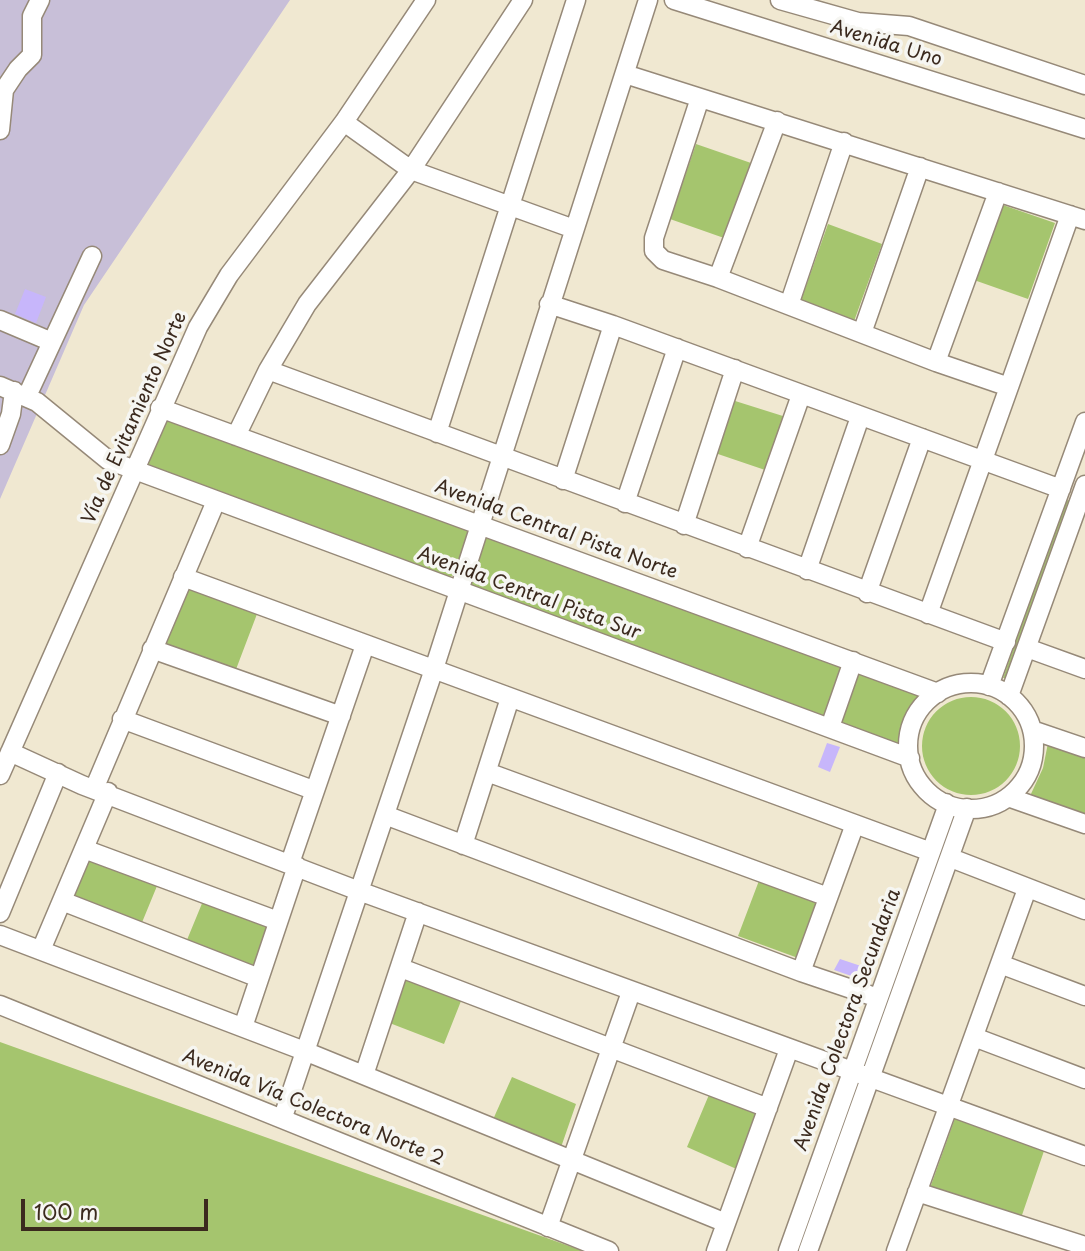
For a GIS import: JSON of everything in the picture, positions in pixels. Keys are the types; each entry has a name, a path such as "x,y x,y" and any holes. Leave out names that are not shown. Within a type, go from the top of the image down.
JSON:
{"street":[{"path":"0,130 4,90 32,55 32,16 40,0"},
{"name":"Vía de Evitamiento Norte","path":"0,775 198,327 229,275 344,122 426,0"},
{"path":"236,436 268,370 331,269 411,170 523,0"},
{"path":"437,432 576,0"},
{"path":"283,1117 434,669 500,455 648,0"},
{"name":"Avenida Uno","path":"674,0 1085,129"},
{"path":"780,0 858,22 909,26 1085,86"},
{"path":"625,75 1077,217 1009,387 928,614"},
{"path":"700,98 654,238 654,251 663,260 1009,387"},
{"path":"718,278 777,121"},
{"path":"344,122 411,170 574,229"},
{"path":"789,305 844,142"},
{"path":"862,333 920,167"},
{"path":"936,362 998,192"},
{"path":"0,445 10,414 13,391 52,341 92,256"},
{"path":"549,304 677,348 1061,489"},
{"path":"0,320 52,341"},
{"path":"562,480 613,325"},
{"path":"625,503 677,348"},
{"path":"684,525 735,369"},
{"path":"268,370 1006,642"},
{"name":"Avenida Central Pista Sur","path":"13,391 108,460 910,758"},
{"path":"747,548 801,395"},
{"name":"Avenida Central Pista Norte","path":"160,408 938,693"},
{"path":"807,570 860,417"},
{"path":"989,686 1083,431"},
{"path":"867,593 922,438"},
{"path":"1009,696 1085,485"},
{"path":"41,950 84,849 122,719 216,501"},
{"path":"183,577 931,852"},
{"path":"243,1027 278,921 313,790 365,645"},
{"path":"1027,648 1085,668"},
{"path":"152,649 341,716"},
{"path":"830,727 853,661"},
{"path":"967,683 989,686 1009,696 1024,711 1032,730 1034,748 1031,767 1022,783 996,804 967,808 946,803 922,785 910,758 908,743 917,714 938,693 967,683"},
{"path":"463,845 510,698"},
{"path":"122,719 313,790"},
{"path":"1032,730 1085,748"},
{"path":"10,752 101,791 359,891 789,1049 872,1076 1085,1156"},
{"path":"487,772 828,897"},
{"path":"0,913 58,773"},
{"path":"1008,797 1085,824"},
{"name":"Avenida Colectora Secundaria","path":"788,1251 931,852 946,803"},
{"path":"808,1251 967,808"},
{"path":"385,814 801,972 878,998"},
{"path":"801,972 855,824"},
{"path":"84,849 278,921"},
{"path":"951,858 1085,910"},
{"path":"896,1251 1027,889"},
{"path":"62,901 259,978"},
{"path":"364,1075 418,912"},
{"path":"0,935 307,1052 726,1223"},
{"path":"1000,964 1085,996"},
{"path":"401,968 768,1108"},
{"path":"548,1227 631,992"},
{"name":"Avenida Vía Colectora Norte 2","path":"0,1005 283,1117 609,1251"},
{"path":"974,1037 1085,1079"},
{"path":"716,1251 789,1049"},
{"path":"917,1192 1085,1246"}],"shaded area":[{"path":"0,0 290,0 84,305 0,499"}],"green space":[{"path":"696,144 751,163 724,238 670,219"},
{"path":"1000,204 1055,223 1028,299 974,280"},
{"path":"828,224 882,244 853,324 801,300"},
{"path":"732,400 786,417 768,471 715,453"},
{"path":"171,417 468,528 459,573 445,579 152,470 146,463 158,421"},
{"path":"1069,500 1006,678 1003,678 1065,501"},
{"path":"488,535 832,658 843,668 825,715 818,716 473,590 469,584 480,540"},
{"path":"189,586 257,614 235,672 165,648 162,639"},
{"path":"867,672 926,697 908,722 905,750 843,727 840,721 854,677"},
{"path":"971,697 990,700 1006,711 1017,727 1020,746 1017,765 1006,781 990,792 971,795 952,792 936,781 925,765 922,746 925,727 936,711 952,700"},
{"path":"1048,743 1085,754 1085,815 1030,796 1043,768"},
{"path":"79,855 157,886 136,937 55,903"},
{"path":"760,878 822,899 798,958 738,936"},
{"path":"203,901 276,926 255,979 182,952"},
{"path":"403,973 463,996 444,1044 387,1022"},
{"path":"0,1042 583,1251 0,1251"},
{"path":"512,1077 576,1104 559,1153 491,1124"},
{"path":"711,1090 763,1109 741,1171 687,1147"},
{"path":"955,1118 1044,1151 1021,1218 930,1188"}],"building":[{"path":"25,289 46,297 36,323 15,314"},
{"path":"827,743 840,747 830,772 818,767"},
{"path":"840,959 867,968 863,980 834,970"}]}
